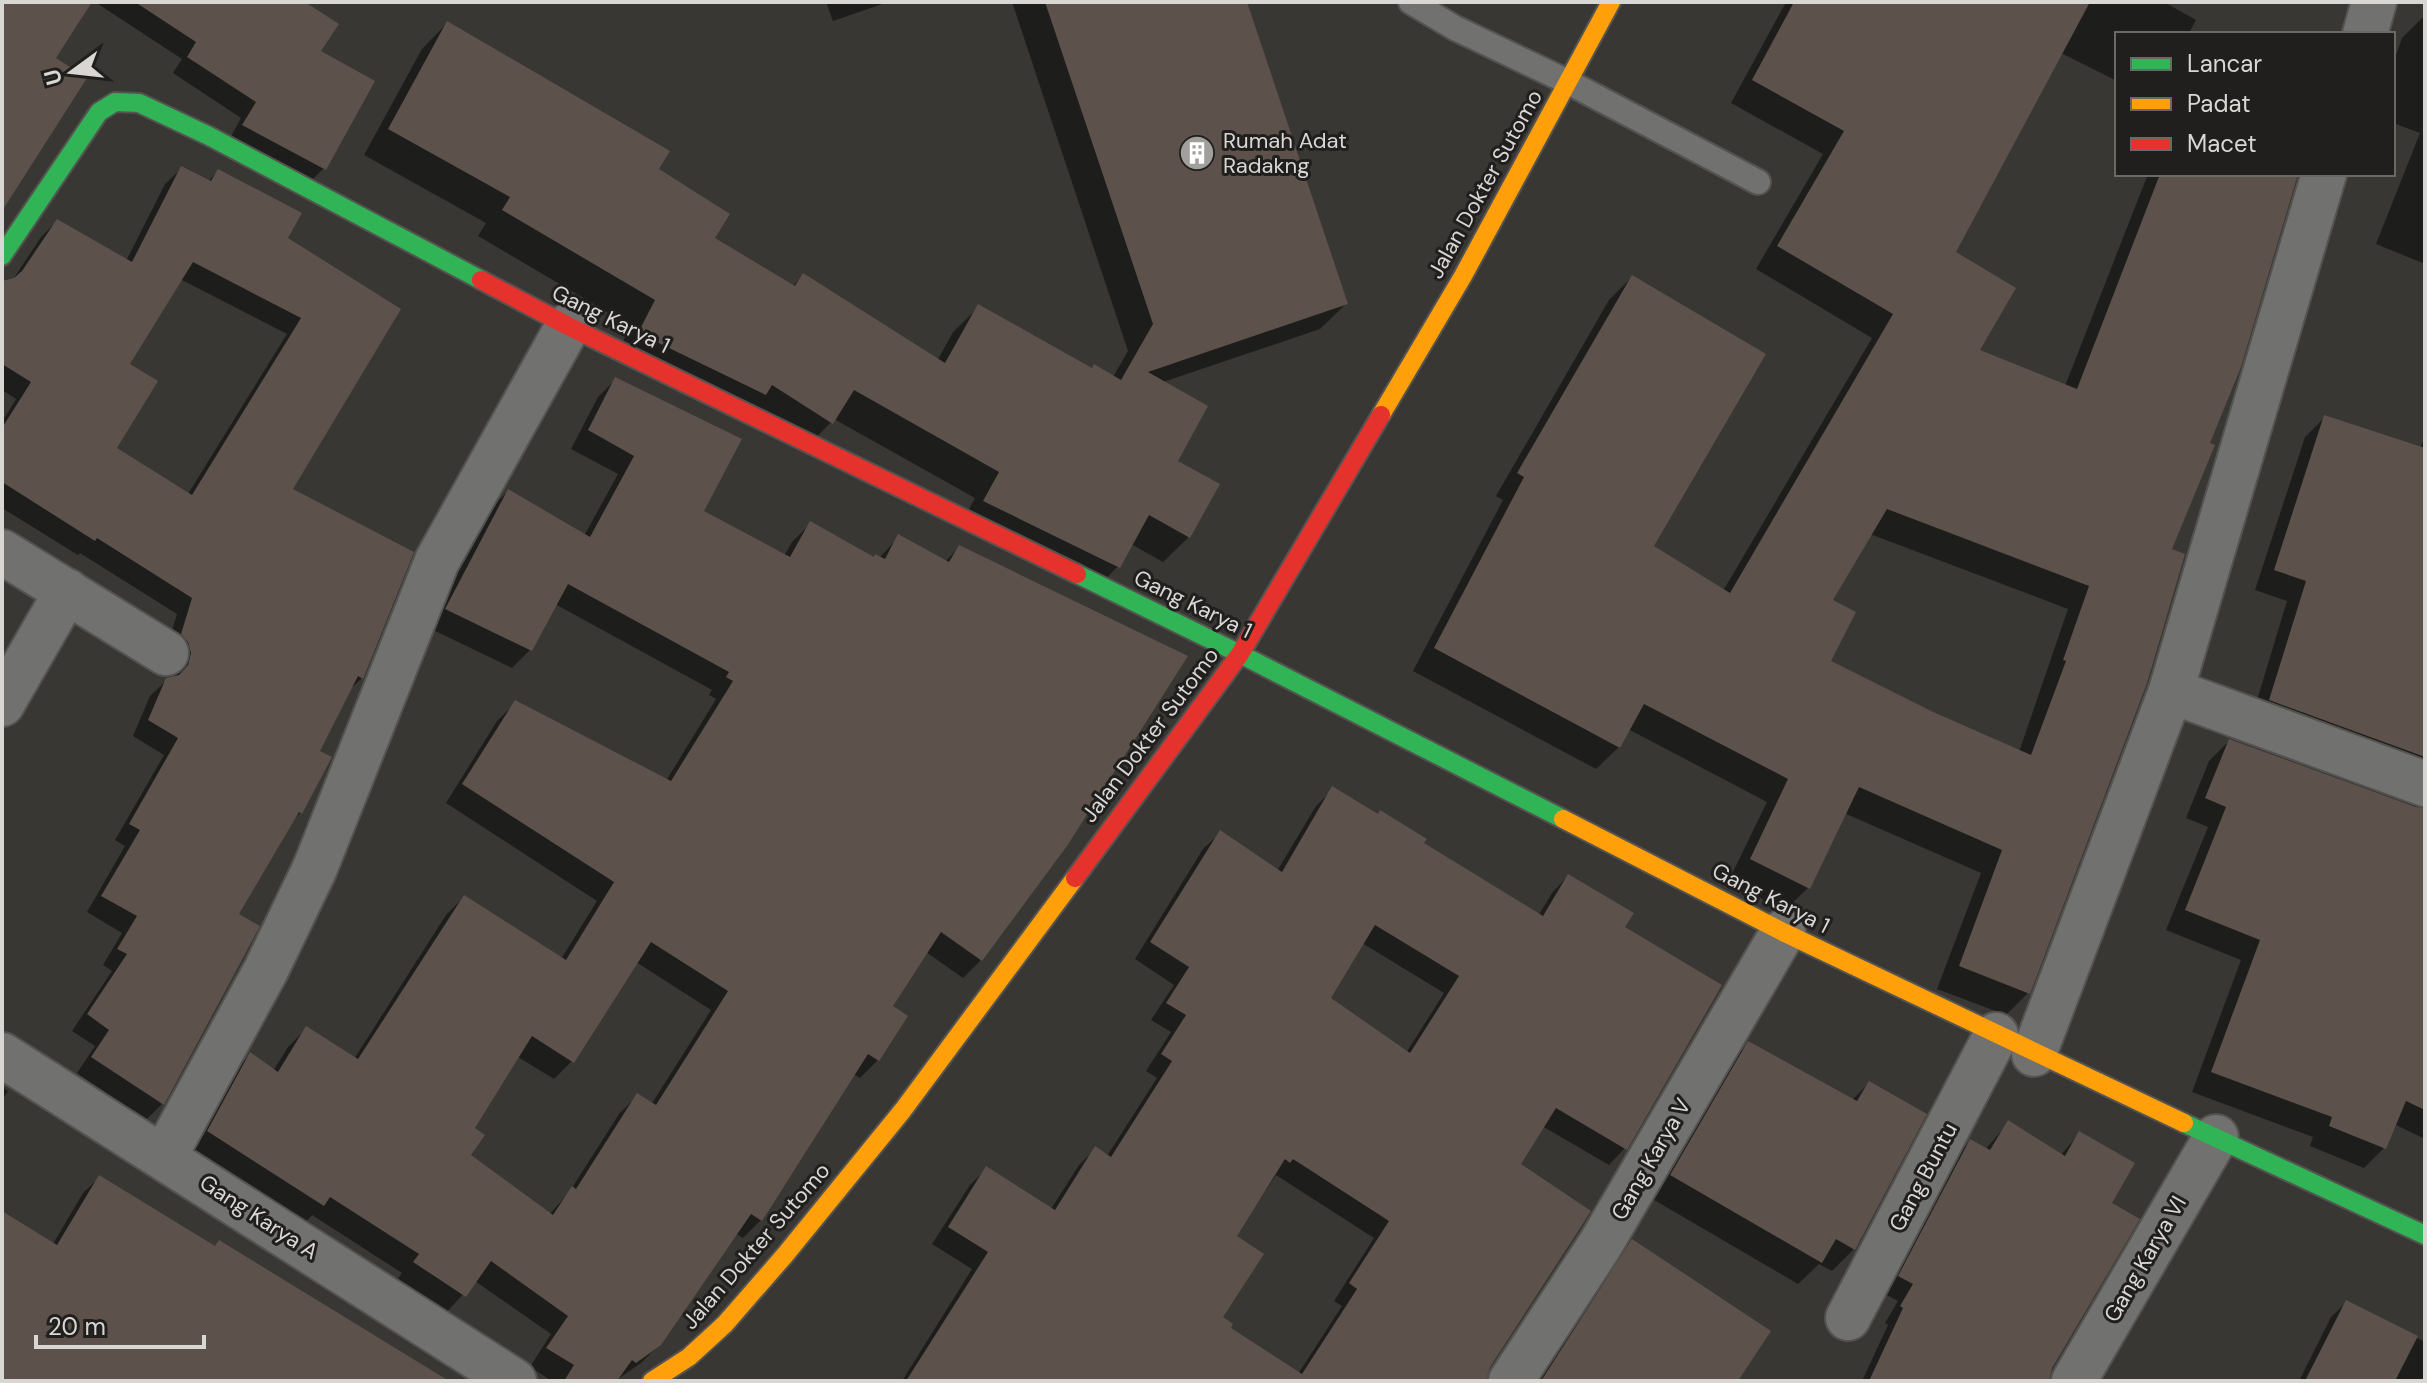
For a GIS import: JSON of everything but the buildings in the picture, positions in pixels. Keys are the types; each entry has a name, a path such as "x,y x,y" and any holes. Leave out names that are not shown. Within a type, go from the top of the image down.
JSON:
{"street":[{"name":"Jalan Dokter Sutomo","path":"652,1381 689,1357 725,1324 893,1122 1240,654 1463,276 1611,2"},
{"path":"2366,32 2374,2"},
{"name":"Gang Karya 1","path":"2,256 99,112 115,102 131,101 209,136 568,326 1240,654 1783,932 2425,1235"},
{"name":"Gang Buntu","path":"1848,1318 2015,1044 2171,691 2323,176"},
{"path":"164,1157 266,970 315,868 437,561 568,326"},
{"path":"2,552 166,653"},
{"path":"2,704 67,591"},
{"path":"2171,691 2425,784"},
{"name":"Gang Karya V","path":"1511,1381 1600,1245 1783,932"},
{"name":"Gang Karya A","path":"2,1055 514,1381"},
{"name":"Gang Karya VI","path":"2074,1381 2216,1137"}],"lane":[{"path":"1411,2 1455,28 1568,82 1758,182"}],"traffic: fast":[{"path":"2,256 99,112 115,102 139,103 209,136 481,280"},
{"path":"1077,574 1563,819"},
{"path":"2184,1123 2425,1235"}],"traffic: slow":[{"path":"1381,415 1463,276 1611,2"},
{"path":"1563,819 1783,932 2184,1123"},
{"path":"652,1381 689,1357 725,1324 785,1255 903,1110 1075,878"}],"traffic: jam":[{"path":"481,280 568,326 1077,574"},
{"path":"1075,878 1240,654 1381,415"}],"place":[{"name":"Rumah Adat Radakng","path":"1197,153"}]}
